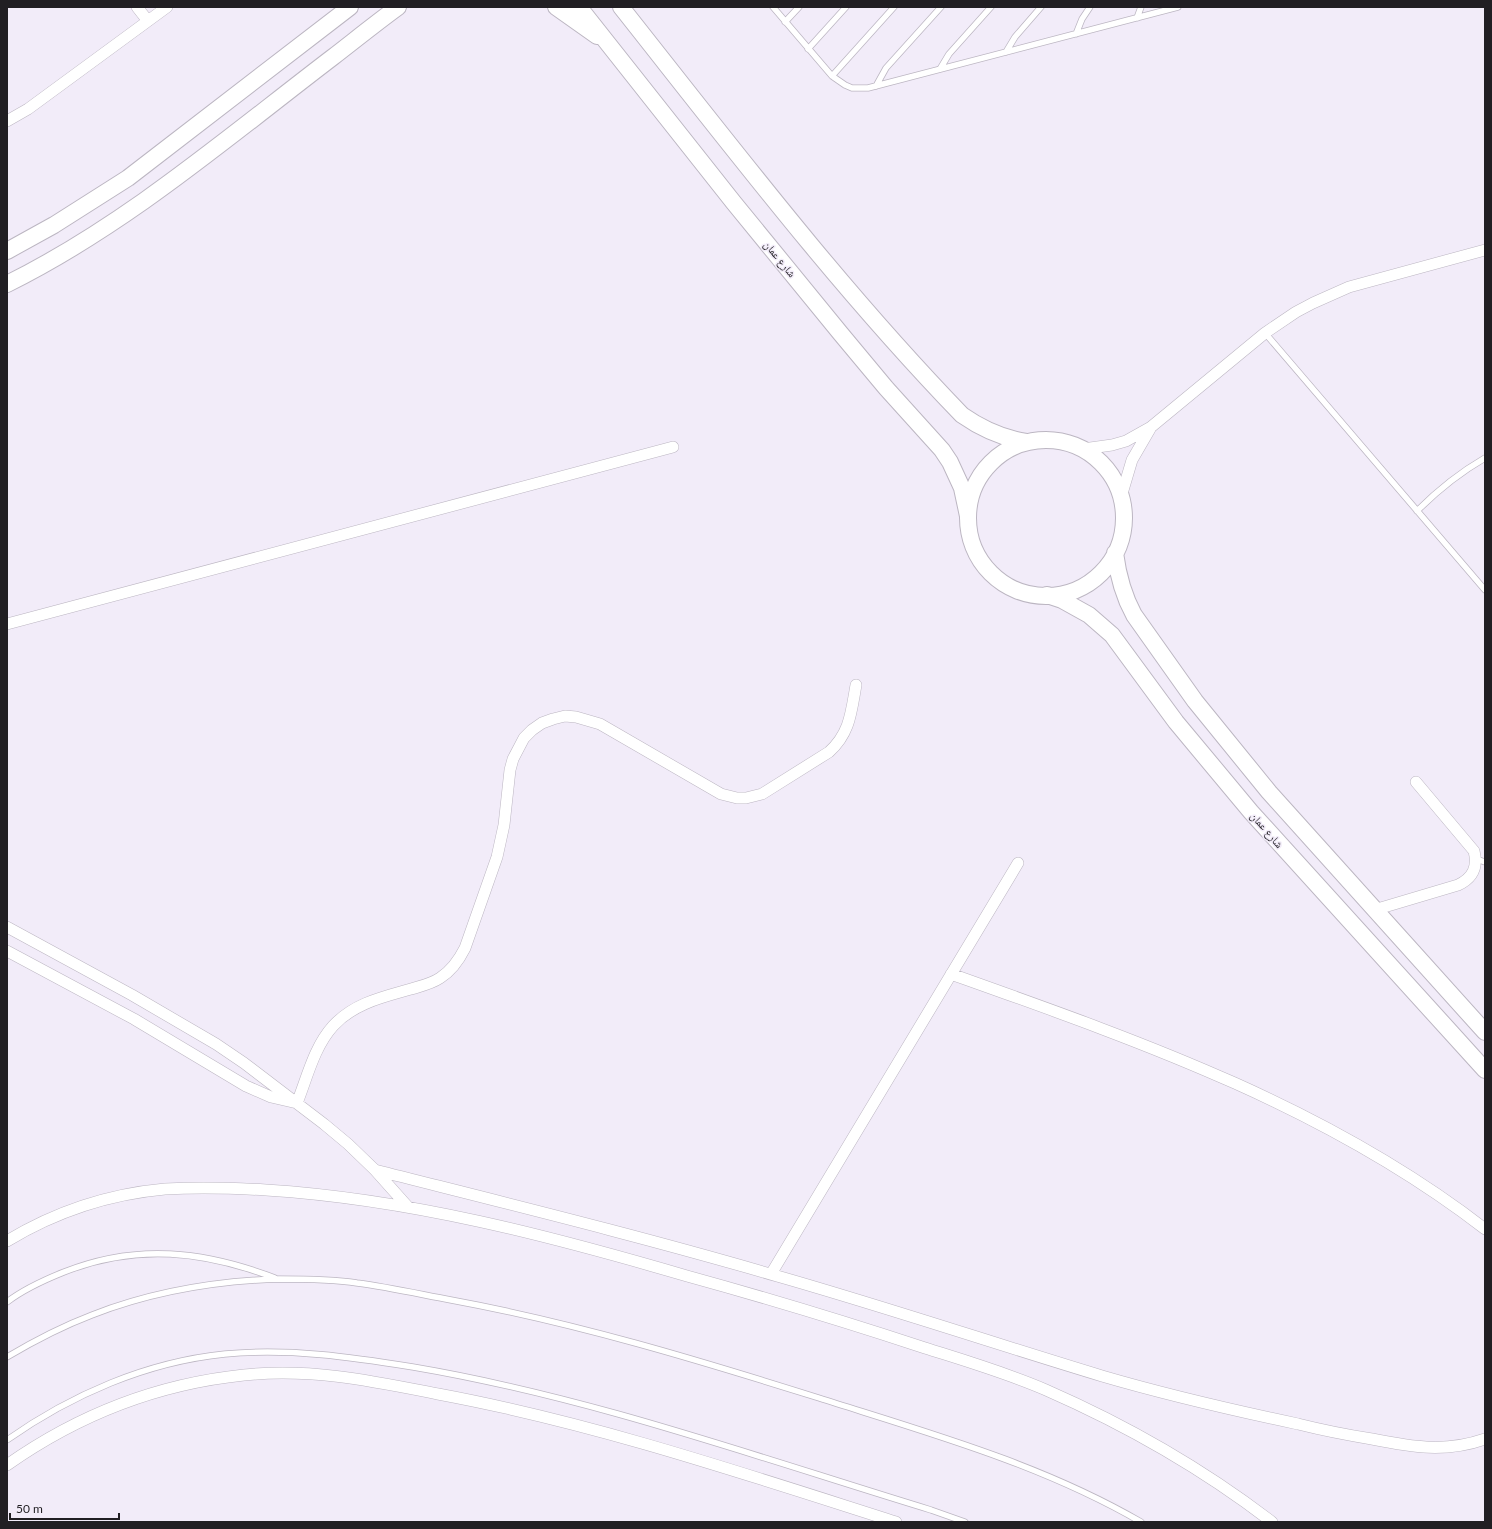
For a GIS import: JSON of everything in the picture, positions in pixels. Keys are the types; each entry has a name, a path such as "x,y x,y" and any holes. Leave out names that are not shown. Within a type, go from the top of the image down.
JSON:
{"main road":[{"path":"7,251 54,225 128,178 350,7"},
{"path":"7,284 102,231 146,201 398,7"},
{"path":"556,7 574,21 607,42"},
{"name":"شارع عمان","path":"579,7 734,203 845,340 942,450 950,462 962,488 968,516"},
{"path":"621,7 766,190 908,359 962,415 971,422 1003,437 1026,442"},
{"path":"1041,440 1056,441 1083,449 1096,458 1107,470 1116,483 1121,497 1124,512 1124,526 1121,540 1115,553 1106,567 1094,579 1085,585 1064,593 1048,595 1030,594 1012,588 997,578 989,570 975,550 969,533 968,516 970,499 976,483 985,469 997,457 1011,448 1026,442 1041,440"},
{"path":"1115,553 1119,579 1127,604 1195,701 1269,792 1485,1032"},
{"name":"شارع عمان","path":"1048,595 1062,600 1082,611 1112,635 1176,722 1246,807 1485,1070"}],"street":[{"path":"137,7 148,22"},
{"path":"7,121 28,109 167,7"},
{"path":"1083,449 1098,448 1119,443 1151,427 1265,333 1302,309 1349,288 1485,250"},
{"path":"1121,497 1132,460 1151,427"},
{"path":"7,624 673,448"},
{"path":"297,1103 317,1050 329,1032 344,1016 373,1000 432,983 446,973 460,958 465,948 497,857 504,825 510,770 513,759 524,738 532,730 548,721 565,716 588,720 611,729 721,794 737,798 754,797 770,790 829,752 837,745 849,725 856,685"},
{"path":"1374,910 1466,882 1472,876 1475,868 1481,860 1416,782"},
{"path":"772,1274 1018,863"},
{"path":"7,927 132,995 216,1044 297,1103 348,1144 375,1170 408,1207"},
{"path":"7,951 134,1019 246,1086 271,1097 297,1103"},
{"path":"951,974 1135,1041 1219,1076 1276,1102 1332,1130 1405,1173 1485,1230"},
{"path":"375,1170 612,1230 772,1274 1103,1376 1254,1415 1421,1448 1465,1445 1485,1439"},
{"path":"7,1241 43,1222 90,1204 115,1197 165,1189 244,1189 299,1192 354,1198 408,1207 597,1250 799,1307 983,1366 1044,1389 1135,1434 1185,1463 1272,1522"},
{"path":"7,1465 68,1428 123,1402 153,1392 207,1380 246,1375 309,1373 341,1376 389,1384 477,1401 546,1417 684,1455 896,1522"}],"lane":[{"path":"773,7 832,76 841,83 852,88 868,88 1178,7"},
{"path":"785,22 799,7"},
{"path":"808,49 846,7"},
{"path":"832,76 894,7"},
{"path":"876,86 886,68 941,7"},
{"path":"940,69 949,54 991,7"},
{"path":"1006,52 1015,37 1041,7"},
{"path":"1076,34 1082,19 1090,7"},
{"path":"1137,18 1141,7"},
{"path":"1265,333 1485,590"},
{"path":"1418,511 1450,481 1485,458"},
{"path":"7,1302 32,1287 74,1268 96,1261 142,1253 200,1257 253,1270 279,1279"},
{"path":"7,1357 28,1345 91,1315 130,1302 204,1286 241,1281 279,1279 356,1282 500,1309 644,1344 715,1365 978,1448 1058,1480 1097,1498 1141,1522"},
{"path":"7,1440 67,1403 92,1391 143,1371 224,1354 258,1352 306,1353 372,1361 434,1371 546,1395 643,1421 931,1510 965,1522"}]}
